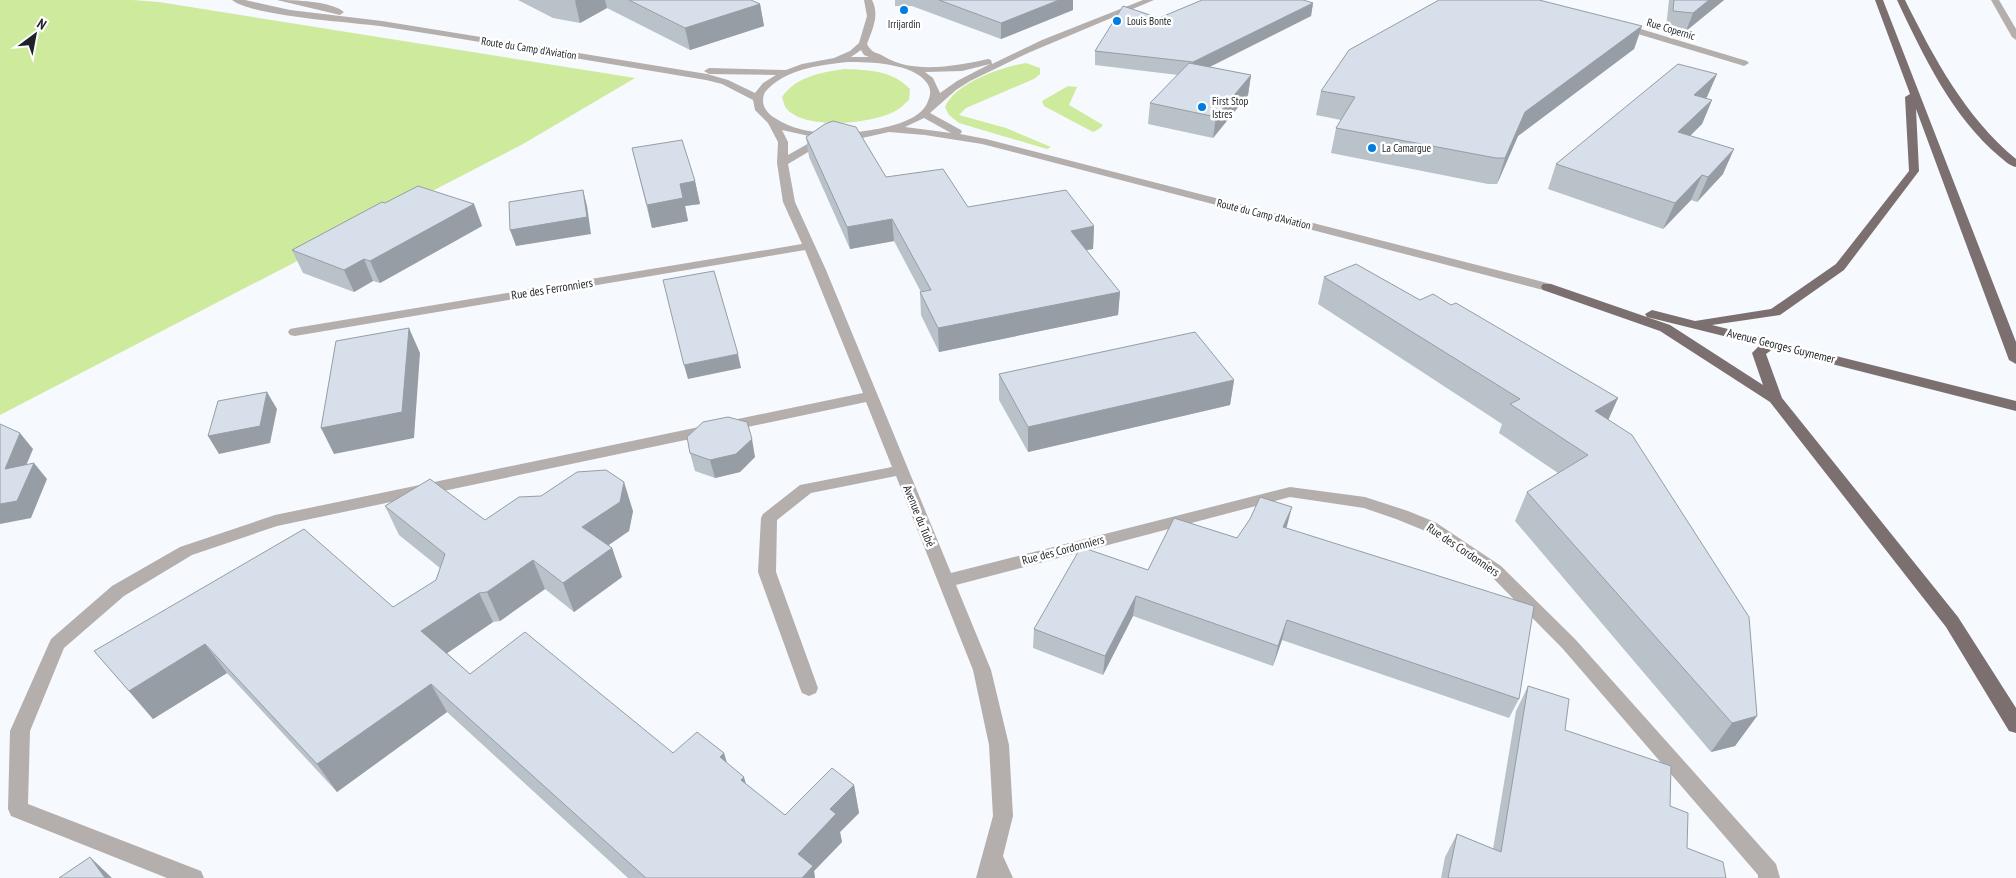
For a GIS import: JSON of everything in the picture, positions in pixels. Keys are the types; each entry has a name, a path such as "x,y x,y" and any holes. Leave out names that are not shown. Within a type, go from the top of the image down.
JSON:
{"main road":[{"path":"1878,0 2016,360"},
{"path":"1901,0 1918,36 1961,106 1998,151 2016,164"},
{"path":"1692,324 1775,312 1840,267 1914,171 1912,111 1908,76"},
{"path":"1546,287 1665,328 1775,399 1952,622 2016,725"},
{"name":"Avenue Georges Guynemer","path":"1546,287 2016,406"},
{"path":"1775,399 1759,353 1770,344 1778,345"}],"street":[{"name":"Route du Camp d'Aviation","path":"236,0 251,5 312,16 373,22 686,74 725,82 758,98"},
{"name":"Route du Camp d'Aviation","path":"281,0 323,7 373,22"},
{"path":"758,98 762,88 788,72 829,62 853,53 863,44 872,14 871,4 868,0"},
{"path":"773,123 808,134 831,136 890,129 924,114 956,85 1016,55 1150,0"},
{"path":"1995,0 2016,37"},
{"name":"Rue Copernic","path":"1610,23 1744,63"},
{"path":"863,44 867,53 890,63 915,70 930,80 936,92 932,105"},
{"path":"915,70 962,68 1016,55"},
{"path":"829,62 857,60 890,63"},
{"name":"Route du Camp d'Aviation","path":"686,74 712,70 788,72"},
{"name":"Avenue du Tubé","path":"758,98 760,111 773,123 783,142 782,164 789,202 820,270 982,670 1000,745 1004,816 987,878"},
{"name":"Route du Camp d'Aviation","path":"924,114 947,128 982,141"},
{"name":"Route du Camp d'Aviation","path":"890,129 925,132 982,141 1546,287"},
{"path":"782,164 802,150 831,136"},
{"name":"Rue des Ferronniers","path":"295,332 808,246"},
{"path":"192,878 18,809 20,731 57,644 118,591 186,551 275,521 871,396"},
{"path":"809,688 766,572 768,518 806,489 901,470"},
{"name":"Rue des Cordonniers","path":"946,581 1290,492 1365,503 1402,515 1430,526 1494,570 1569,644 1768,871 1769,878"},
{"path":"993,856 1002,878"}],"green space":[{"path":"0,0 132,0 159,2 635,78 523,144 0,415"},
{"path":"1026,63 1040,68 1040,74 1034,79 966,108 959,115 1006,128 1051,147 1047,149 959,123 949,115 945,107 950,98 969,84 992,72"},
{"path":"844,69 879,72 895,78 910,89 909,100 887,115 857,122 840,123 808,120 795,115 786,108 782,97 795,84 818,74"},
{"path":"1068,86 1077,87 1069,105 1103,125 1099,129 1093,132 1044,106 1042,101"}],"building":[{"path":"629,0 751,0 760,4 685,28"},
{"path":"939,0 1059,0 1001,23"},
{"path":"1202,0 1303,0 1313,3 1193,62 1095,51 1123,6 1159,18"},
{"path":"1439,0 1539,0 1642,26 1525,112 1505,158 1496,158 1336,128 1355,97 1321,91 1349,50"},
{"path":"1674,0 1709,0 1693,13 1673,11"},
{"path":"1189,63 1251,75 1216,117 1150,103"},
{"path":"1678,64 1717,74 1694,95 1712,100 1678,132 1734,149 1708,177 1702,175 1675,203 1556,164"},
{"path":"833,121 856,127 886,177 943,169 968,207 1066,190 1094,226 1071,231 1120,292 938,328 920,292 931,290 892,219 847,227 806,137"},
{"path":"682,140 695,181 680,184 683,198 647,205 632,148"},
{"path":"418,186 474,204 370,261 364,259 344,270 292,250 382,202 385,203"},
{"path":"583,190 587,217 510,230 509,202"},
{"path":"1356,264 1420,300 1433,294 1451,305 1456,303 1618,398 1595,411 1632,435 1749,617 1757,716 1732,723 1527,492 1588,455 1510,404 1520,399 1324,277"},
{"path":"714,271 738,354 684,365 663,280"},
{"path":"409,328 402,412 321,428 336,341"},
{"path":"1195,332 1234,380 1028,427 999,374"},
{"path":"267,392 260,426 208,436 218,401"},
{"path":"728,417 747,422 752,439 736,454 710,460 690,453 687,437 703,422"},
{"path":"0,424 20,433 5,469 34,463 17,501 0,504"},
{"path":"606,470 624,482 620,502 582,527 612,548 563,583 533,560 487,592 479,593 421,631 470,674 525,632 673,753 697,732 724,753 720,757 744,777 741,780 785,815 832,768 854,785 830,809 836,814 798,854 813,866 802,878 646,878 431,684 317,764 205,644 129,691 94,651 304,529 393,607 436,580 445,554 385,506 430,479 485,520 519,497 541,496 577,472"},
{"path":"1260,497 1292,507 1283,527 1534,606 1519,699 1287,620 1278,646 1136,596 1105,656 1034,629 1081,547 1148,570 1174,518 1237,538 1250,519"},
{"path":"1528,686 1569,699 1565,730 1671,766 1670,806 1688,813 1687,848 1723,862 1726,878 1448,878 1457,834 1501,852"},
{"path":"90,857 105,878 59,878"}],"place":[{"name":"Irrijardin","path":"904,10"},
{"name":"Louis Bonte","path":"1117,21"},
{"name":"First Stop Istres","path":"1202,107"},
{"name":"La Camargue","path":"1372,148"}]}
